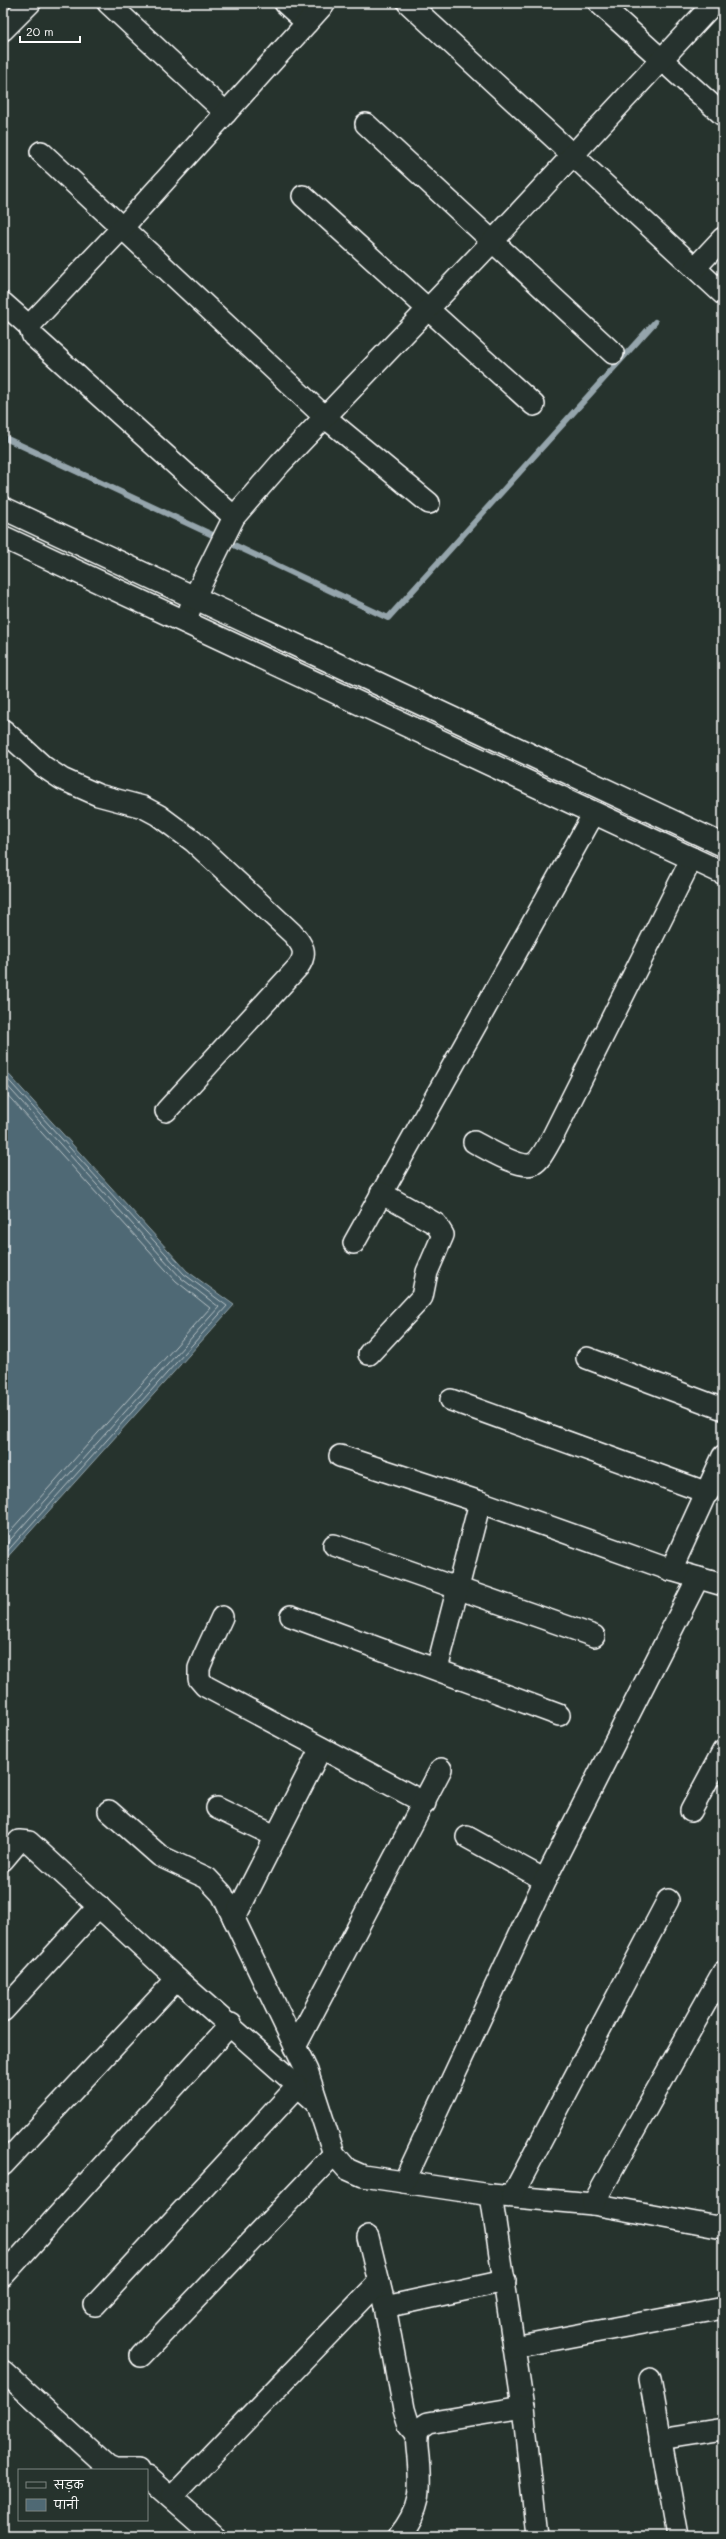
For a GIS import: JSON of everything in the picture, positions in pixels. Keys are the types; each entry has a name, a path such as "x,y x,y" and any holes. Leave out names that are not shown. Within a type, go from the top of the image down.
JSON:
{"highway":[{"path":"3,508 195,596 480,732 620,795 723,845"},
{"path":"3,537 723,873"},
{"path":"603,817 620,795"}],"street":[{"path":"3,30 30,3"},
{"path":"108,3 226,113"},
{"path":"285,3 307,23"},
{"path":"30,326 123,227 326,3"},
{"path":"408,3 574,154 723,294"},
{"path":"599,3 723,115"},
{"path":"185,622 195,596 234,517 280,464 326,418 493,241 714,3"},
{"path":"366,124 613,353"},
{"path":"41,152 326,418 429,503"},
{"path":"303,196 427,310 534,405"},
{"path":"695,268 723,238"},
{"path":"3,303 30,326 33,336 234,517"},
{"path":"3,730 44,767 62,779 98,795 150,810 181,831 292,933 304,948 304,957 298,968 166,1111"},
{"path":"354,1243 381,1193 603,817"},
{"path":"474,1142 520,1165 532,1164 541,1156 552,1138 692,858"},
{"path":"369,1354 422,1297 428,1272 443,1235 436,1224 381,1193"},
{"path":"587,1358 723,1409"},
{"path":"451,1400 708,1492"},
{"path":"340,1456 480,1502 671,1570 723,1585"},
{"path":"671,1570 708,1492 723,1456"},
{"path":"437,1669 480,1502"},
{"path":"334,1545 458,1590 594,1636"},
{"path":"404,2182 544,1880 698,1578"},
{"path":"291,1616 559,1715"},
{"path":"222,1617 199,1668 199,1679 209,1688 425,1803"},
{"path":"234,1919 321,1748"},
{"path":"690,1811 723,1752"},
{"path":"295,2047 425,1803 441,1769"},
{"path":"217,1808 275,1836"},
{"path":"109,1811 160,1856 212,1882 222,1894 306,2071 334,2154 353,2173 491,2195 593,2204 723,2228"},
{"path":"467,1837 544,1880"},
{"path":"3,1860 19,1841 29,1842 177,1979 231,2024 297,2087 316,2102"},
{"path":"512,2196 668,1900"},
{"path":"3,2011 99,1906"},
{"path":"593,2204 723,1972"},
{"path":"3,2165 177,1979"},
{"path":"3,2276 231,2024"},
{"path":"95,2305 297,2087"},
{"path":"141,2356 334,2154"},
{"path":"491,2195 523,2407 537,2536"},
{"path":"368,2237 385,2307 404,2409 407,2420 417,2434"},
{"path":"385,2307 505,2281"},
{"path":"172,2497 379,2282"},
{"path":"514,2347 723,2308"},
{"path":"3,2371 108,2467 113,2469"},
{"path":"650,2379 678,2536"},
{"path":"399,2536 410,2521 420,2498 417,2434 419,2429 428,2423 523,2407"},
{"path":"660,2438 723,2429"},
{"path":"148,2478 172,2497 214,2536"}],"water":[{"path":"3,1068 187,1271 234,1305 3,1562"}],"waterway":[{"path":"234,545 388,618 655,322"},
{"path":"3,437 219,538"}]}
